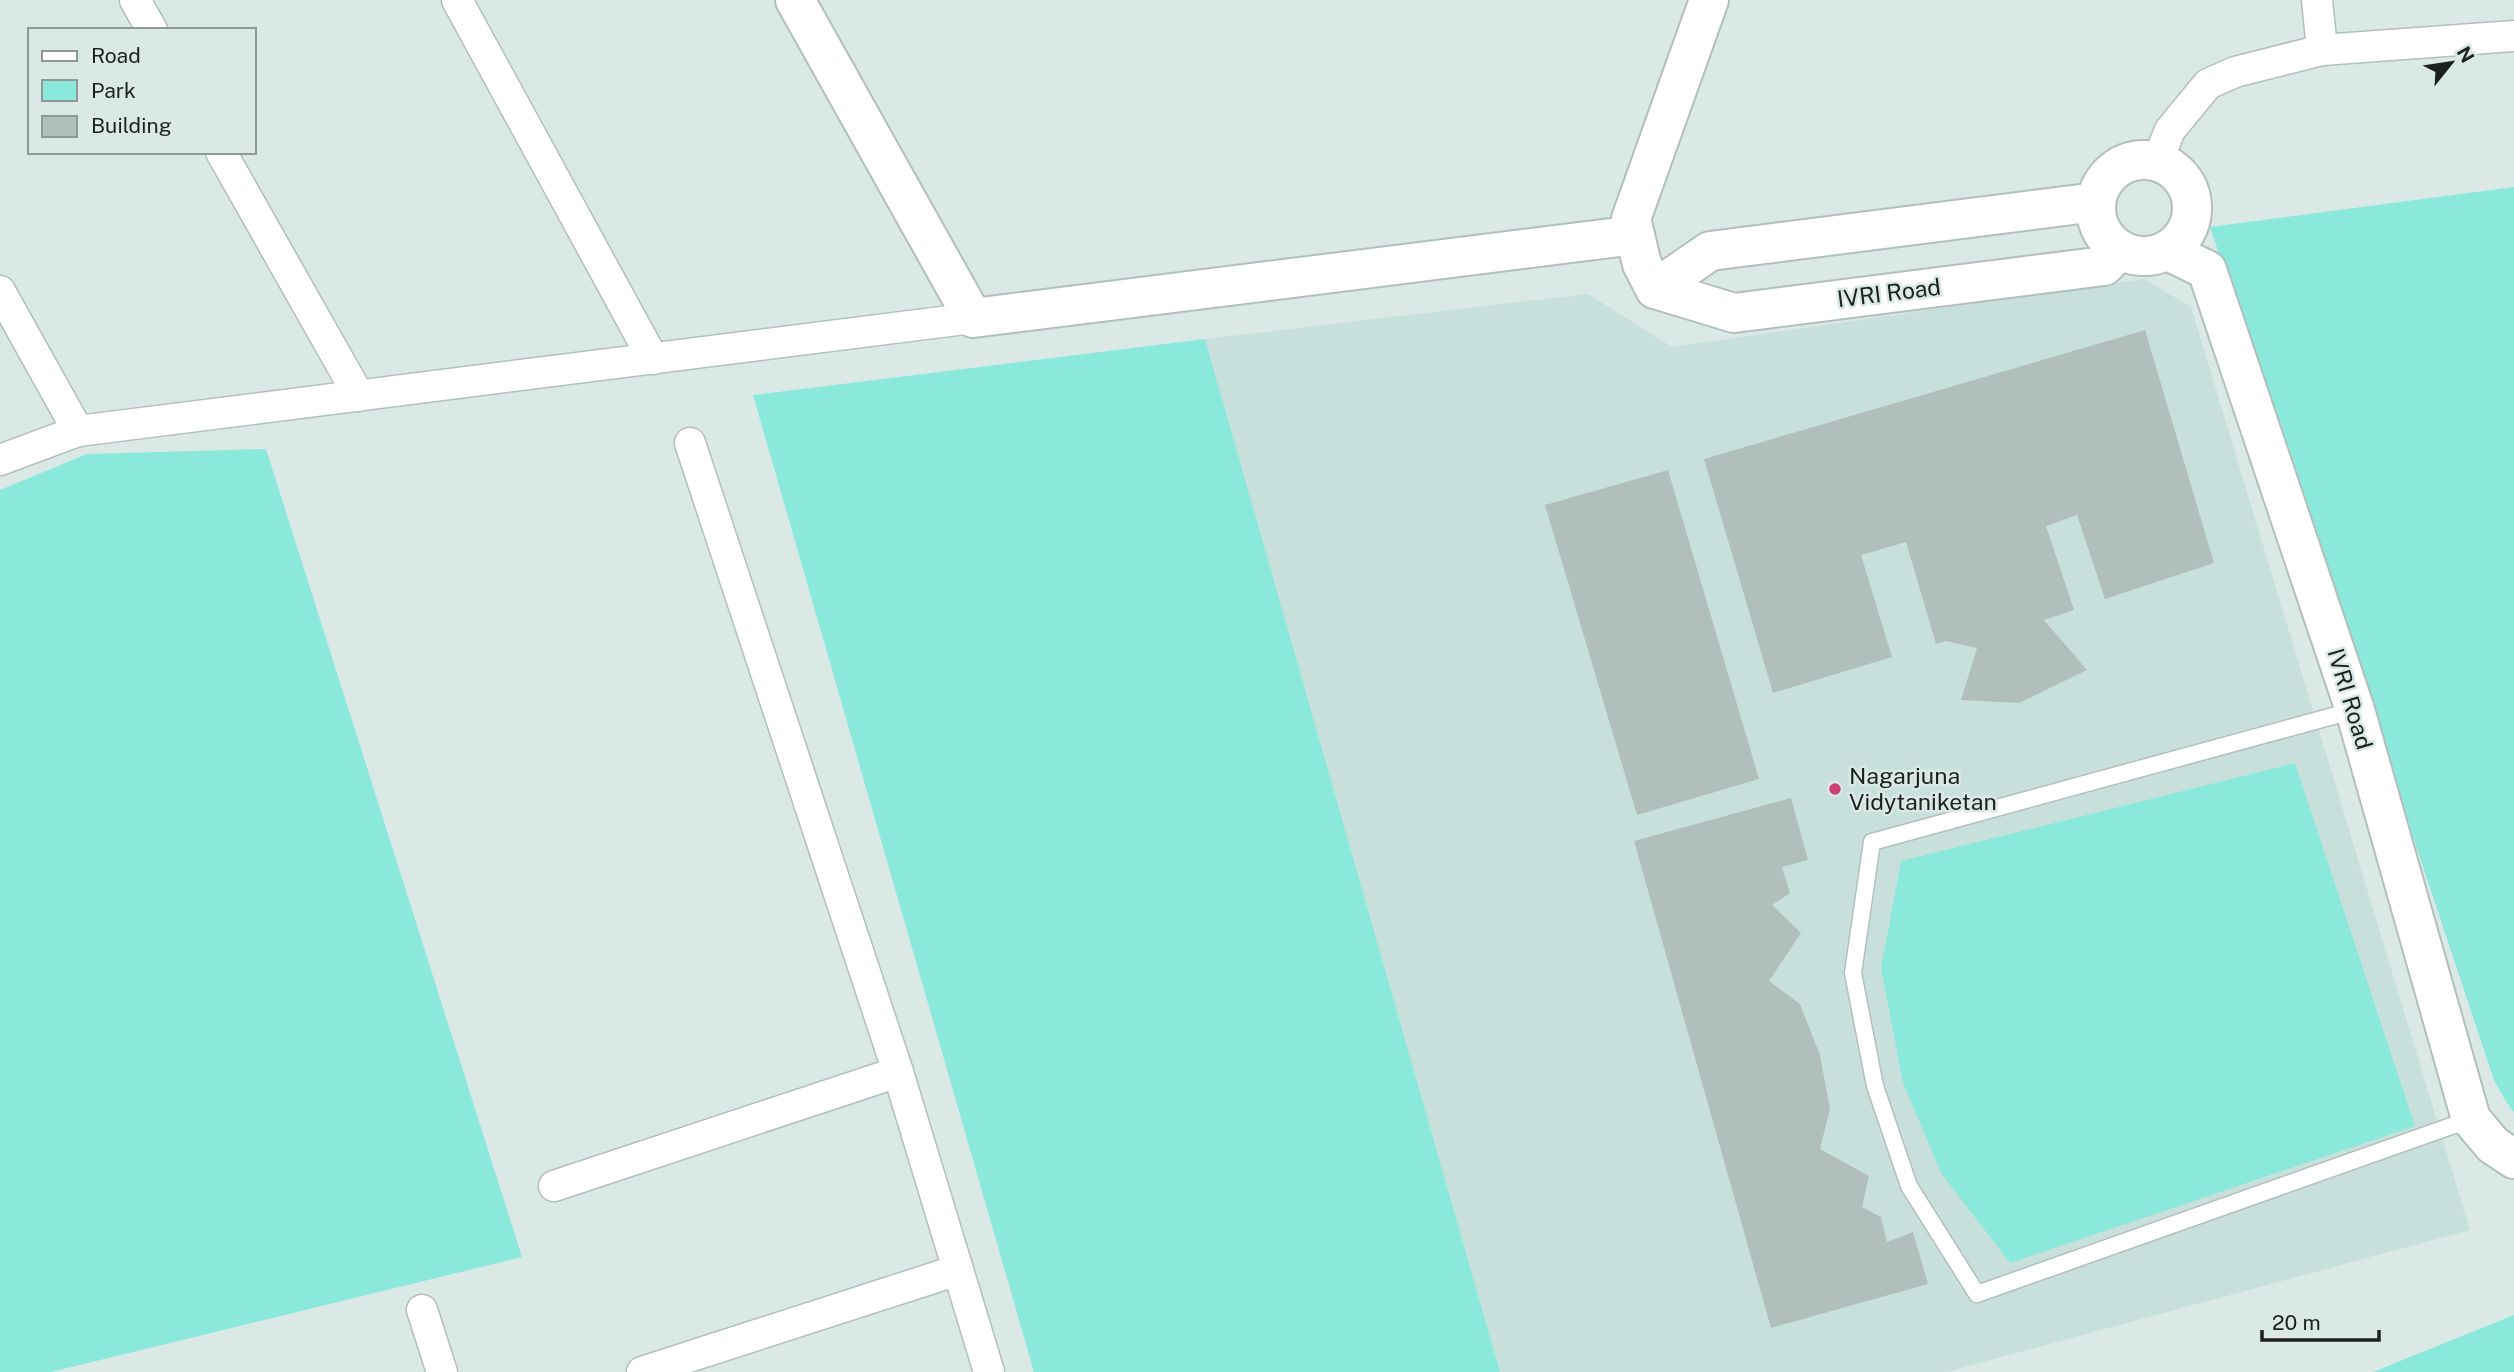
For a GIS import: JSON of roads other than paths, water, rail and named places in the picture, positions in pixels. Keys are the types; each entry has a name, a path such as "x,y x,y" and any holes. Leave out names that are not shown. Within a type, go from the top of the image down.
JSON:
{"main road":[{"path":"795,0 973,318 1635,235"},
{"path":"1709,0 1631,219 1642,264 1655,289 1710,251 2096,202"},
{"path":"2138,160 2157,162 2182,177 2190,192 2190,225 2181,240 2168,251 2150,257 2132,256 2120,250 2104,235 2096,218 2096,202 2100,186 2109,174 2123,164 2138,160"},
{"name":"IVRI Road","path":"1655,289 1734,313 2104,266 2120,250"},
{"name":"IVRI Road","path":"2168,251 2207,270 2355,710 2471,1119 2493,1145 2514,1159"}],"street":[{"path":"135,0 151,28"},
{"path":"457,0 653,359"},
{"path":"2317,0 2322,50"},
{"path":"2157,162 2170,130 2208,84 2235,72 2322,50 2514,36"},
{"path":"222,154 359,396"},
{"path":"0,291 78,431"},
{"path":"0,460 78,431 973,318"},
{"path":"690,443 898,1072 989,1372"},
{"path":"554,1186 898,1072"},
{"path":"642,1372 958,1270"},
{"path":"422,1310 442,1372"}],"lane":[{"path":"2355,710 1872,842 1853,973 1875,1086 1909,1186 1977,1294 2471,1119"}],"place":[{"name":"Nagarjuna Vidytaniketan","path":"1835,789"}]}
